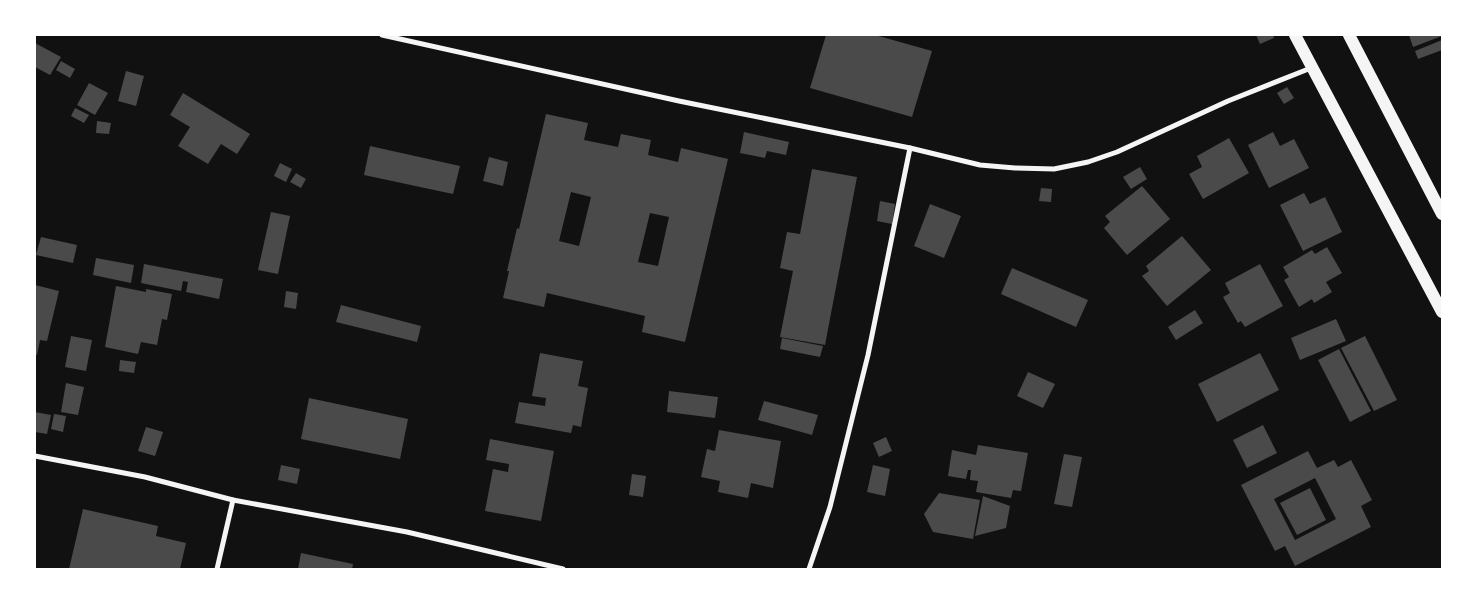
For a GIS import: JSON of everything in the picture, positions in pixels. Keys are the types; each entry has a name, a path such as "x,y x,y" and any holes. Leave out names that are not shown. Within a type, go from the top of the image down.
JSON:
{"main road":[{"path":"1295,35 1442,312"},
{"path":"1348,35 1442,214"}],"street":[{"path":"382,35 669,99 910,148 980,165 1054,169 1088,162 1117,152 1228,101 1311,68"},
{"path":"809,569 830,507 868,355 910,148"},
{"path":"35,456 145,477 233,500 407,532 563,569"},
{"path":"217,569 233,500"}],"building":[{"path":"826,35 875,35 932,51 912,117 810,88"},
{"path":"1256,35 1273,35 1274,38 1260,44"},
{"path":"1409,35 1442,35 1442,36 1413,47"},
{"path":"1442,40 1442,50 1418,59 1415,51"},
{"path":"35,43 61,57 50,75 35,67"},
{"path":"61,61 75,69 70,78 56,70"},
{"path":"126,71 144,76 136,106 118,101"},
{"path":"89,83 108,93 95,115 77,105"},
{"path":"1287,87 1294,98 1284,104 1277,93"},
{"path":"183,93 250,134 237,154 221,144 208,164 178,146 190,127 170,115"},
{"path":"75,108 89,115 84,123 71,116"},
{"path":"546,114 588,123 584,140 618,147 621,134 651,140 648,155 678,162 681,148 728,159 685,342 642,332 645,316 547,293 544,307 503,298 517,228 519,229","holes":["571,192 591,197 579,246 559,241","650,213 669,217 658,266 638,262"]},
{"path":"97,121 111,123 109,134 96,133"},
{"path":"744,132 789,142 786,155 767,151 765,158 740,153"},
{"path":"1273,132 1280,146 1294,139 1309,168 1269,188 1248,145"},
{"path":"1229,138 1249,173 1203,199 1189,174 1202,167 1197,156"},
{"path":"370,146 460,166 453,194 364,175"},
{"path":"489,157 508,162 503,186 483,181"},
{"path":"280,163 292,169 286,182 274,176"},
{"path":"1140,167 1147,179 1131,189 1123,177"},
{"path":"812,169 857,177 825,345 780,337 793,271 780,268 787,232 800,234"},
{"path":"296,173 306,179 301,188 290,182"},
{"path":"1142,186 1170,219 1127,255 1104,228 1110,222 1105,216"},
{"path":"1041,188 1052,189 1051,202 1039,201"},
{"path":"1304,193 1310,204 1325,197 1342,232 1303,251 1280,205"},
{"path":"880,201 895,204 892,224 877,221"},
{"path":"930,204 961,216 944,258 914,246"},
{"path":"271,212 290,216 278,274 258,270"},
{"path":"1182,236 1211,270 1167,306 1142,276 1149,271 1146,266"},
{"path":"41,237 77,245 73,263 36,255"},
{"path":"1327,247 1342,273 1326,282 1332,292 1314,303 1312,299 1299,307 1284,280 1289,277 1283,267 1312,250 1315,254"},
{"path":"96,258 134,265 131,283 93,275"},
{"path":"144,264 223,279 219,299 186,292 188,282 183,281 181,291 141,283"},
{"path":"1260,264 1283,306 1245,327 1241,321 1238,323 1223,297 1230,293 1225,283"},
{"path":"1012,268 1088,300 1076,327 1001,294"},
{"path":"35,285 59,291 47,341 40,340 37,355 35,354"},
{"path":"116,286 146,292 146,289 172,294 167,320 162,319 157,345 141,342 138,354 105,347"},
{"path":"286,291 298,293 296,309 284,307"},
{"path":"341,305 421,326 417,342 336,322"},
{"path":"1195,310 1203,323 1176,340 1168,327"},
{"path":"1336,319 1346,341 1300,360 1291,338"},
{"path":"71,336 92,340 86,371 65,367"},
{"path":"1365,336 1397,400 1374,411 1341,348"},
{"path":"782,338 823,346 820,357 780,349"},
{"path":"1339,349 1371,411 1350,422 1318,360"},
{"path":"540,353 583,361 578,386 588,388 581,427 573,425 571,433 515,423 519,402 545,406 546,398 532,396"},
{"path":"1260,353 1279,390 1217,422 1198,384"},
{"path":"120,360 136,362 134,373 119,371"},
{"path":"1028,372 1055,384 1043,408 1017,396"},
{"path":"66,383 84,387 78,415 61,412"},
{"path":"669,391 718,397 715,418 667,412"},
{"path":"309,398 408,419 400,459 301,439"},
{"path":"764,401 818,415 812,435 758,420"},
{"path":"35,412 51,415 47,434 35,432"},
{"path":"54,414 66,416 63,432 51,429"},
{"path":"1263,425 1277,453 1247,468 1233,440"},
{"path":"146,427 163,432 155,456 138,451"},
{"path":"719,430 781,441 773,488 751,483 748,498 718,492 720,481 701,477 707,449 715,451"},
{"path":"886,437 892,451 879,457 873,443"},
{"path":"490,439 554,451 541,521 485,511 493,469 508,472 509,464 486,460"},
{"path":"978,445 1028,453 1021,491 1013,490 1011,498 976,492 978,481 970,480 971,470 968,470 966,479 948,476 952,450 976,455"},
{"path":"1308,451 1317,468 1334,460 1338,467 1351,460 1372,500 1361,506 1371,527 1295,566 1285,546 1275,551 1241,485","holes":["1315,478 1336,519 1295,540 1274,499"]},
{"path":"1064,454 1082,457 1072,507 1054,504"},
{"path":"281,465 300,469 297,484 278,480"},
{"path":"873,465 890,469 885,496 867,492"},
{"path":"632,474 646,476 643,497 629,495"},
{"path":"1310,488 1326,520 1297,535 1280,503"},
{"path":"939,493 980,500 973,539 933,532 924,514"},
{"path":"983,496 1010,506 1006,528 975,536"},
{"path":"83,509 158,526 156,536 186,543 180,569 69,569"},
{"path":"301,553 353,564 352,569 298,569"}]}
